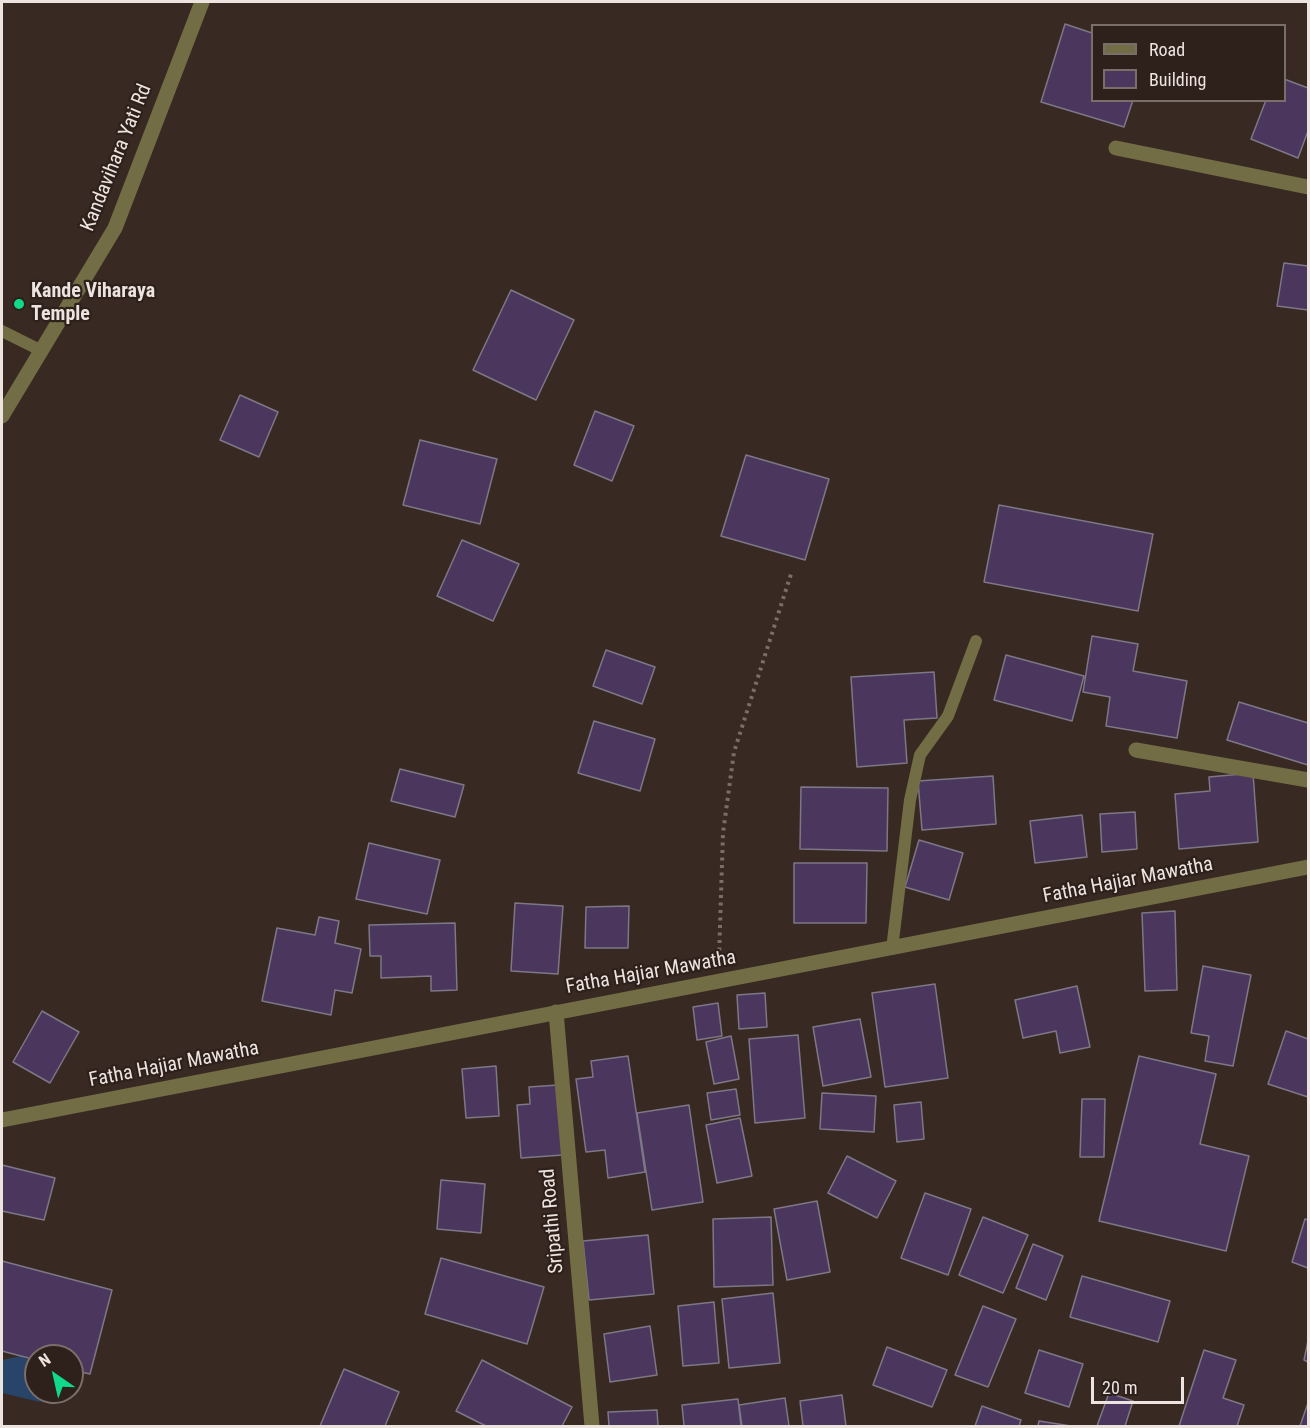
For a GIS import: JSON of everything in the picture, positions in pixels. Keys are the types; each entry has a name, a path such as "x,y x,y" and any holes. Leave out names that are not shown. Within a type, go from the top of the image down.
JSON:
{"street":[{"name":"Kandavihara Yati Rd","path":"2,416 115,228 201,2"},
{"path":"1116,148 1308,187"},
{"path":"1136,750 1308,780"},
{"name":"Fatha Hajiar Mawatha","path":"2,1120 1308,867"},
{"name":"Sripathi Road","path":"556,1012 592,1426"}],"lane":[{"path":"2,331 42,351"},
{"path":"892,949 909,800 920,755 948,716 976,641"}],"path":[{"path":"718,982 723,833 734,752 792,571"}],"water":[{"path":"21,1356 24,1358 24,1398 2,1393 2,1360"}],"building":[{"path":"1065,24 1091,33 1091,102 1132,102 1124,127 1041,102"},
{"path":"1286,80 1308,88 1308,131 1298,158 1251,139 1265,102 1286,102"},
{"path":"1284,263 1308,266 1308,310 1277,306"},
{"path":"511,290 574,320 536,400 473,370"},
{"path":"240,395 278,412 259,457 220,440"},
{"path":"595,411 634,426 612,481 574,465"},
{"path":"420,440 497,459 480,524 403,505"},
{"path":"746,455 829,479 805,560 721,536"},
{"path":"999,505 1153,534 1138,611 984,582"},
{"path":"462,540 519,564 493,621 437,596"},
{"path":"1092,636 1138,644 1133,671 1187,681 1177,738 1106,726 1110,697 1083,692"},
{"path":"606,650 655,667 642,704 593,686"},
{"path":"1006,655 1084,676 1072,721 994,700"},
{"path":"934,672 937,718 904,720 907,763 857,767 851,677"},
{"path":"1239,702 1308,723 1308,765 1227,740"},
{"path":"594,721 655,739 640,791 578,773"},
{"path":"400,769 464,785 455,817 391,801"},
{"path":"1253,773 1258,842 1179,849 1175,794 1210,791 1209,777"},
{"path":"993,776 996,824 922,830 918,781"},
{"path":"801,787 888,788 887,851 800,849"},
{"path":"1135,812 1137,849 1102,852 1100,814"},
{"path":"1082,815 1087,857 1035,863 1030,821"},
{"path":"919,840 963,853 949,900 905,887"},
{"path":"369,843 440,860 427,914 356,899"},
{"path":"794,863 867,863 866,923 794,923"},
{"path":"515,903 563,906 558,974 511,971"},
{"path":"629,906 628,948 585,948 586,907"},
{"path":"1175,911 1177,990 1145,991 1142,913"},
{"path":"319,917 339,921 335,943 361,949 352,993 335,990 331,1015 262,1001 277,928 315,935"},
{"path":"455,923 457,990 431,991 431,976 381,978 381,956 370,956 369,925"},
{"path":"1203,966 1251,975 1233,1066 1205,1061 1209,1036 1191,1033"},
{"path":"935,984 948,1078 885,1087 872,993"},
{"path":"1077,986 1090,1047 1060,1053 1056,1031 1023,1038 1015,1000"},
{"path":"765,993 767,1027 739,1029 737,995"},
{"path":"718,1003 722,1036 697,1040 693,1007"},
{"path":"42,1011 79,1032 50,1083 13,1062"},
{"path":"860,1019 871,1077 823,1086 813,1027"},
{"path":"1286,1031 1308,1039 1308,1097 1268,1084"},
{"path":"798,1035 805,1118 755,1123 749,1039"},
{"path":"731,1036 739,1079 714,1084 706,1042"},
{"path":"628,1056 645,1172 608,1178 605,1150 586,1152 576,1079 593,1077 591,1061"},
{"path":"1139,1056 1216,1074 1200,1144 1249,1156 1226,1251 1099,1221"},
{"path":"496,1066 499,1116 466,1118 462,1069"},
{"path":"558,1085 563,1155 521,1158 517,1105 530,1104 529,1087"},
{"path":"736,1089 740,1115 711,1120 707,1093"},
{"path":"822,1093 876,1096 874,1132 820,1129"},
{"path":"1082,1099 1105,1099 1104,1157 1080,1157"},
{"path":"921,1102 924,1139 897,1142 894,1105"},
{"path":"689,1105 703,1202 652,1210 637,1113"},
{"path":"740,1118 752,1176 717,1183 706,1125"},
{"path":"847,1156 896,1181 877,1218 828,1193"},
{"path":"2,1165 55,1178 44,1220 2,1211"},
{"path":"441,1180 485,1184 481,1233 437,1229"},
{"path":"925,1193 971,1209 948,1275 901,1258"},
{"path":"817,1201 830,1272 787,1280 774,1209"},
{"path":"771,1217 773,1285 714,1287 713,1219"},
{"path":"983,1217 1028,1235 1003,1293 959,1275"},
{"path":"1305,1219 1308,1220 1308,1268 1292,1262"},
{"path":"648,1235 654,1294 589,1300 583,1241"},
{"path":"1033,1244 1063,1256 1046,1300 1016,1288"},
{"path":"441,1258 544,1287 527,1344 425,1314"},
{"path":"2,1261 112,1290 90,1374 84,1373 84,1344 24,1344 24,1357 2,1351"},
{"path":"1082,1276 1170,1301 1158,1342 1070,1317"},
{"path":"773,1293 780,1363 729,1368 722,1299"},
{"path":"714,1302 719,1363 683,1366 678,1306"},
{"path":"983,1306 1016,1319 988,1387 955,1375"},
{"path":"650,1326 657,1375 610,1382 604,1334"},
{"path":"1308,1341 1308,1362 1304,1360"},
{"path":"887,1347 947,1370 932,1407 873,1385"},
{"path":"1039,1350 1083,1364 1069,1407 1025,1393"},
{"path":"1204,1350 1236,1360 1223,1398 1244,1405 1237,1426 1179,1426"},
{"path":"482,1360 572,1407 562,1426 486,1426 456,1411"},
{"path":"344,1369 399,1392 385,1426 320,1426"},
{"path":"1109,1393 1133,1401 1125,1426 1097,1426"},
{"path":"842,1395 846,1426 803,1426 800,1401"},
{"path":"785,1398 789,1426 742,1426 739,1405"},
{"path":"738,1399 741,1426 684,1426 682,1405"},
{"path":"1308,1403 1308,1426 1300,1426"},
{"path":"982,1406 1021,1420 1019,1426 975,1426"},
{"path":"657,1410 658,1426 609,1426 608,1412"},
{"path":"1039,1421 1071,1426 1038,1426"}],"place":[{"name":"Kande Viharaya Temple","path":"19,304"}]}
